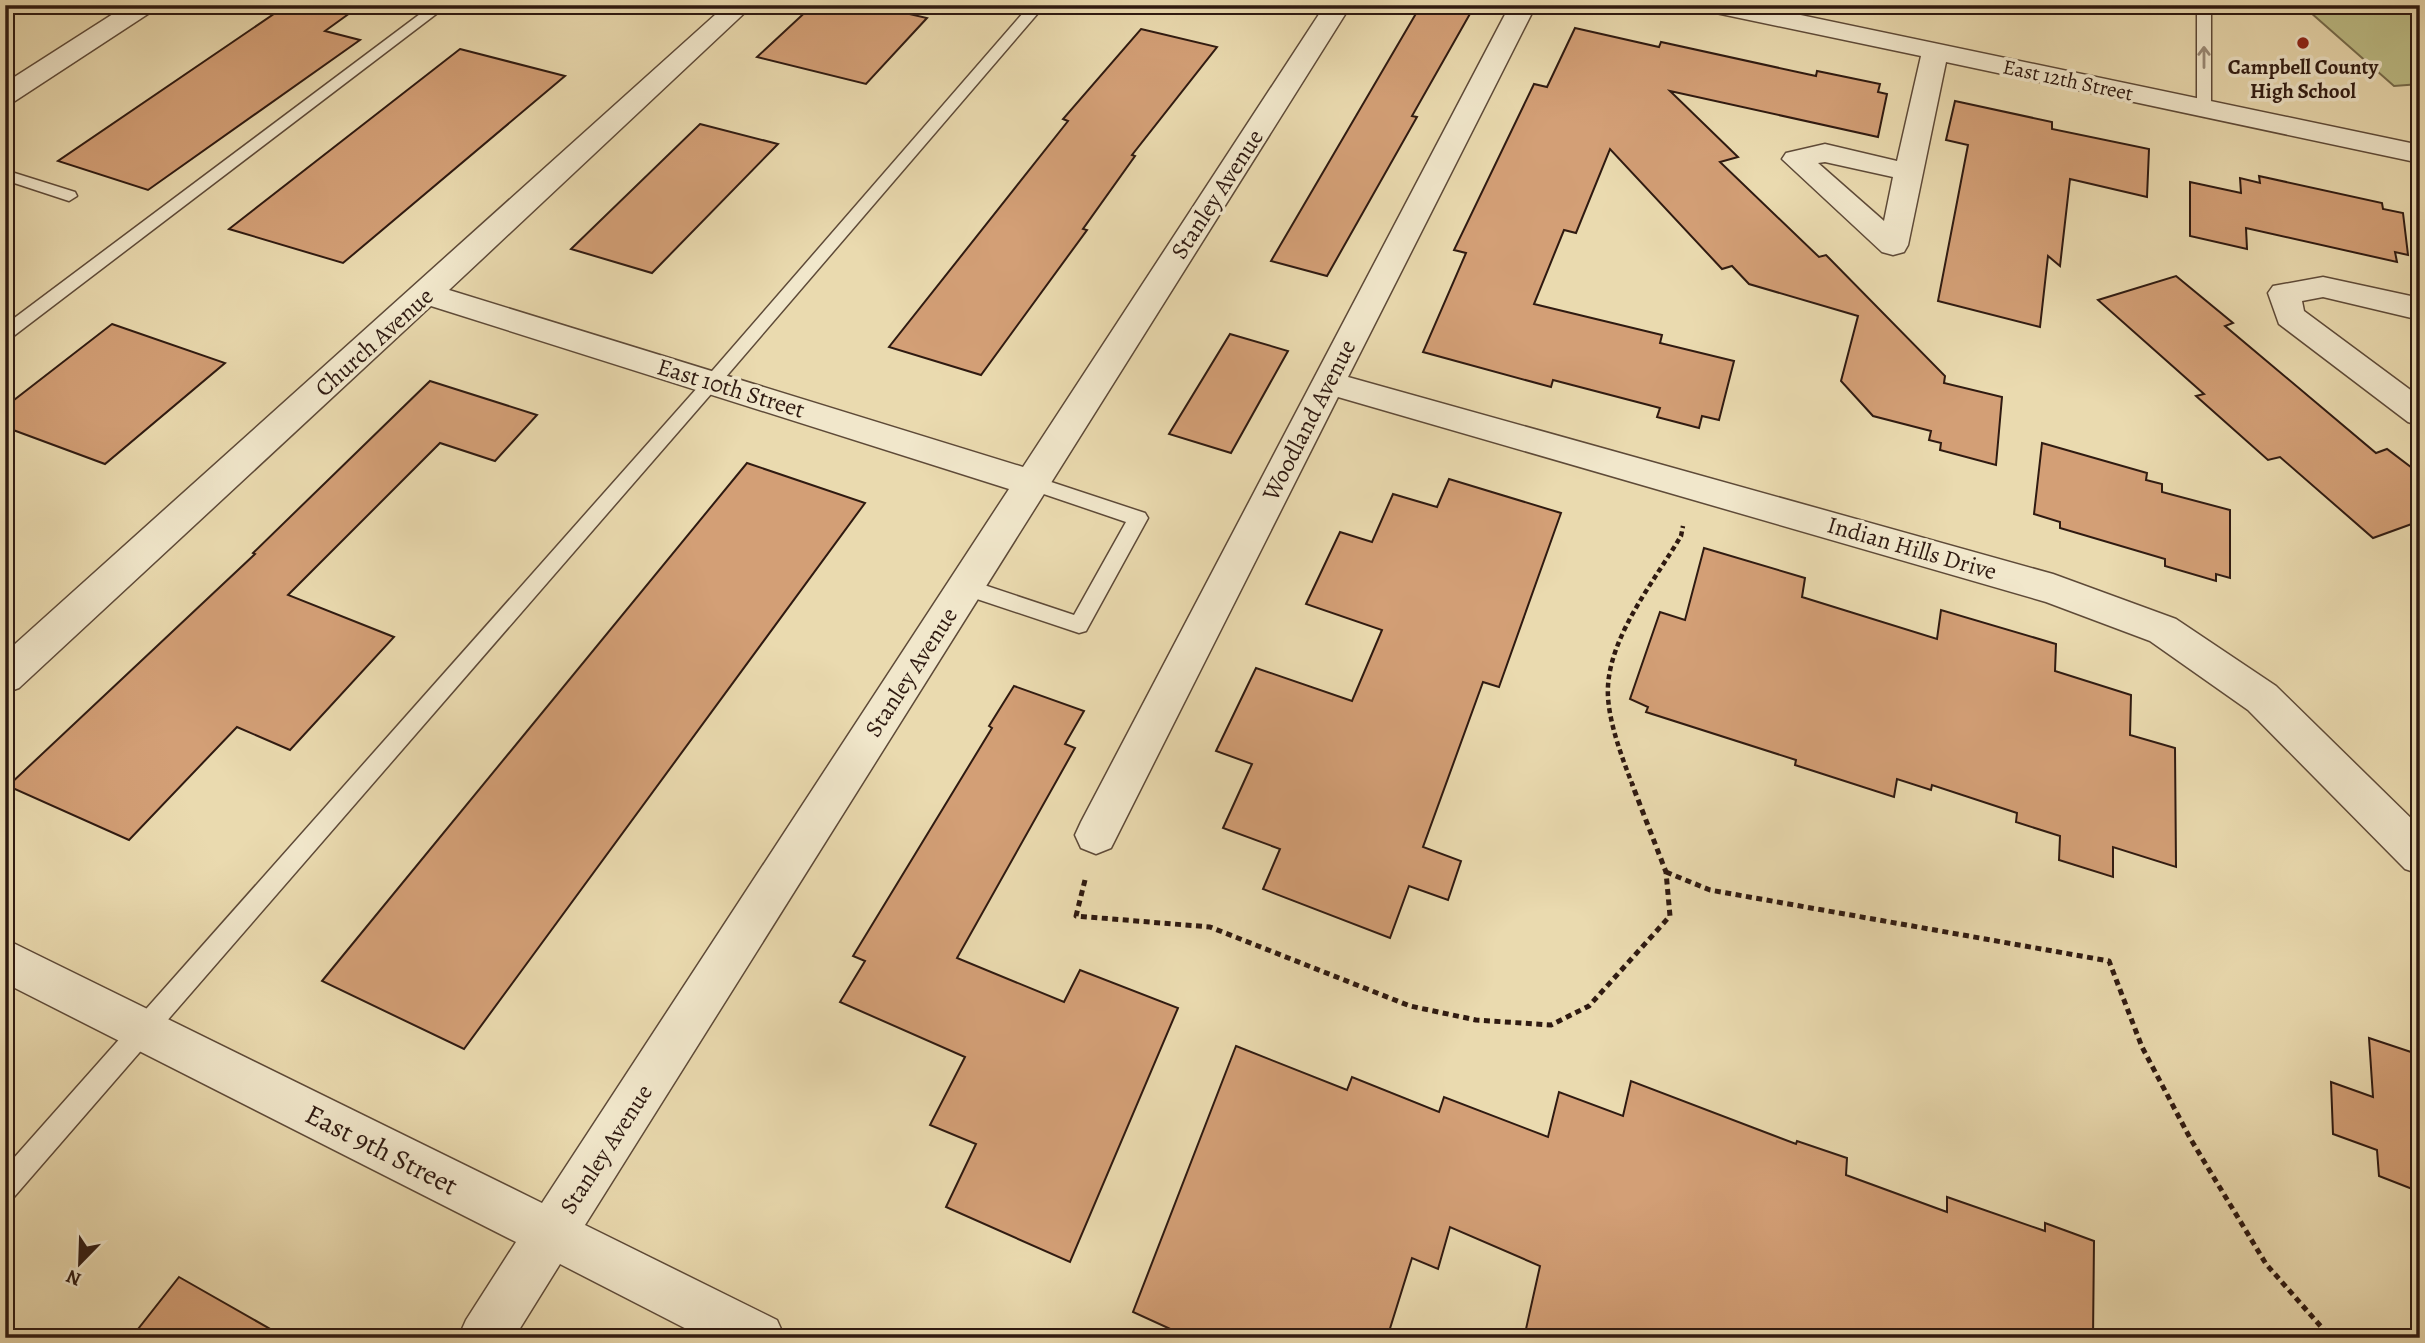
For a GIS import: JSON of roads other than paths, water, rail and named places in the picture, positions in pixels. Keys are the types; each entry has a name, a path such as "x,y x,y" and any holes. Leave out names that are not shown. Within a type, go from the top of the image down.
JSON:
{"street":[{"path":"5,94 145,5"},
{"name":"Church Avenue","path":"5,677 428,294 741,5"},
{"name":"Stanley Avenue","path":"484,1338 1338,5"},
{"name":"Woodland Avenue","path":"1096,835 1523,5"},
{"name":"East 12th Street","path":"1716,5 2420,154"},
{"path":"1909,172 1935,52"},
{"path":"2420,309 2323,287 2284,293 2290,316 2420,414"},
{"name":"East 10th Street","path":"428,294 1033,483"},
{"name":"Indian Hills Drive","path":"1329,383 2053,589 2163,630 2262,698 2420,855"},
{"name":"East 9th Street","path":"5,960 759,1338"}],"lane":[{"path":"5,334 441,5"},
{"path":"5,1188 712,382 1038,5"},
{"path":"2204,5 2204,108"},
{"path":"5,175 69,196"},
{"path":"966,587 1079,625 1139,518 1033,483"}],"place":[{"name":"Campbell County High School","path":"2303,43"}]}
